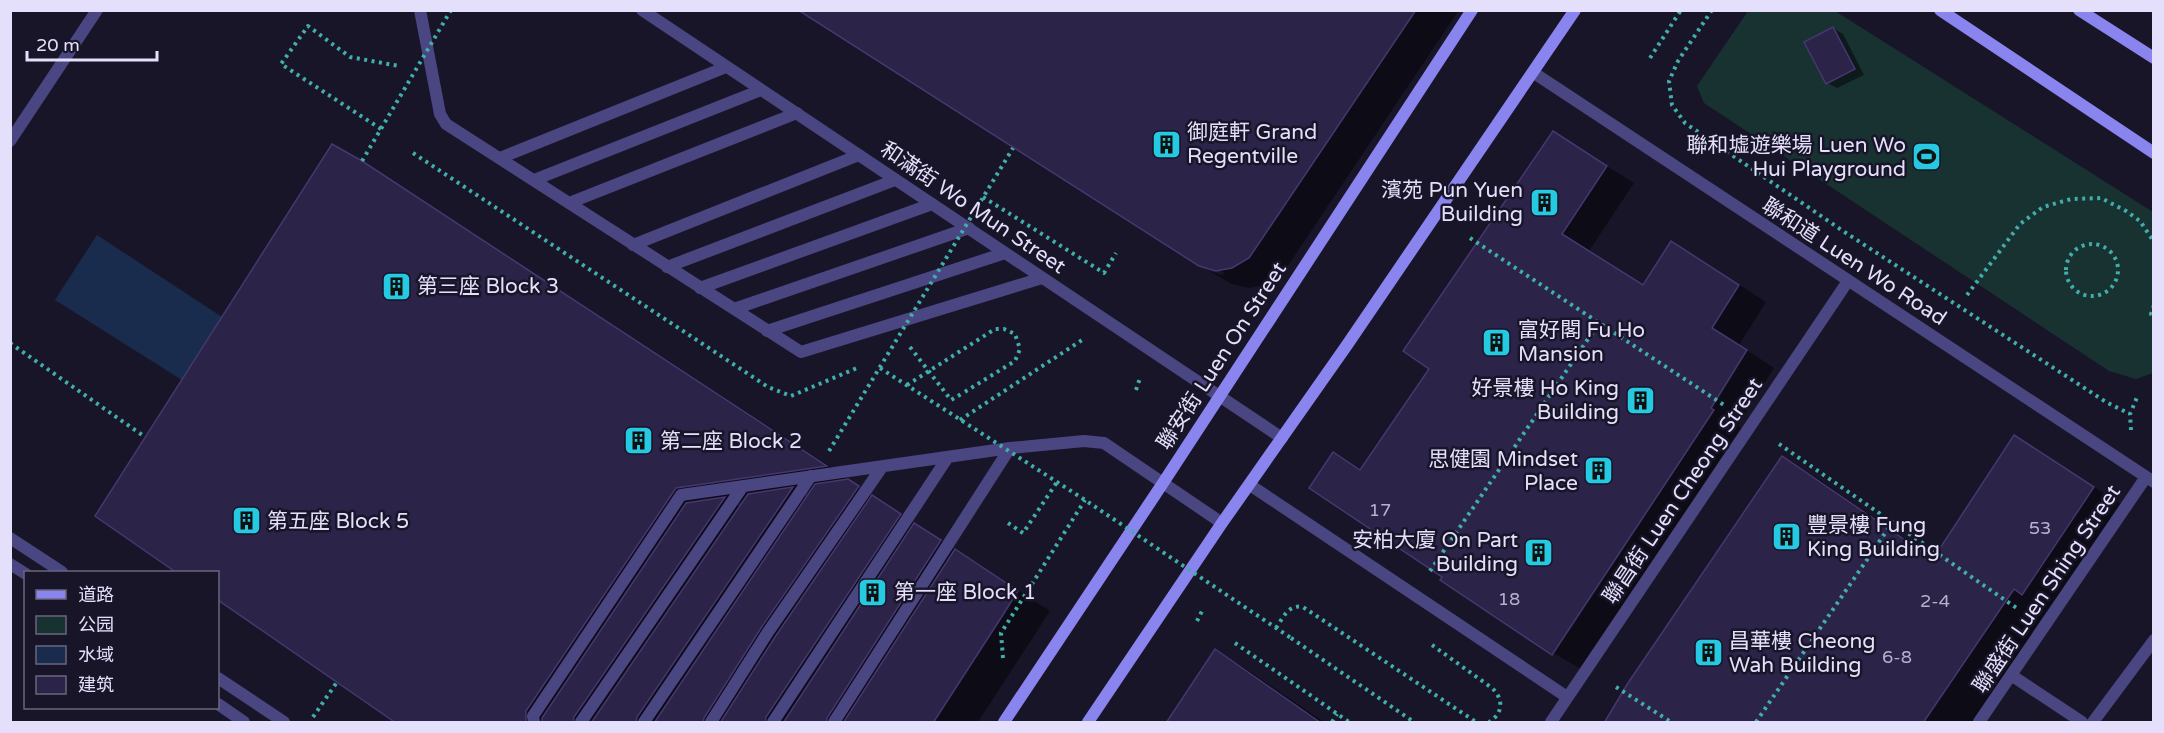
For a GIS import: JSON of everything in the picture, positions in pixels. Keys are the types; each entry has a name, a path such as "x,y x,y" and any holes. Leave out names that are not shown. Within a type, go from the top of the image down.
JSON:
{"street":[{"path":"10,141 97,10"},
{"path":"420,10 443,120 801,352 1042,278"},
{"name":"和滿街 Wo Mun Street","path":"642,10 1282,438"},
{"name":"聯安街 Luen On Street","path":"1004,723 1472,10"},
{"path":"1088,723 1222,523 1534,73 1575,10"},
{"path":"1940,10 2154,153"},
{"path":"2079,10 2154,58"},
{"path":"500,158 726,67"},
{"name":"聯和道 Luen Wo Road","path":"1534,73 2151,479"},
{"path":"534,180 761,90"},
{"path":"568,203 797,113"},
{"path":"633,245 859,155"},
{"path":"667,267 895,180"},
{"path":"700,288 932,204"},
{"path":"734,309 969,228"},
{"path":"768,331 1005,253"},
{"name":"聯昌街 Luen Cheong Street","path":"1551,723 1848,281"},
{"path":"534,723 533,716 681,495 1010,448 1084,441 1104,443 1222,523"},
{"path":"834,723 1010,448"},
{"path":"772,723 948,457"},
{"path":"711,723 768,632 882,467"},
{"path":"644,723 811,476"},
{"name":"聯盛街 Luen Shing Street","path":"1979,723 2151,479"},
{"path":"1250,484 1567,698"},
{"path":"581,723 743,486"},
{"path":"10,538 59,571"},
{"path":"10,564 24,573"},
{"path":"2093,723 2154,640"},
{"path":"2011,675 2082,723"},
{"path":"219,679 284,723"},
{"path":"219,705 244,723"}],"path":[{"path":"362,161 451,10"},
{"path":"1650,57 1681,10"},
{"path":"1712,10 1678,61 1669,81 1672,105 1685,123 1843,231 2096,395 2130,414"},
{"path":"381,129 281,64 308,26 351,57 399,66"},
{"path":"829,451 1013,148"},
{"path":"983,197 1104,273 1116,253"},
{"path":"1967,295 2020,224 2043,207 2071,199 2101,198 2126,211 2139,221 2154,242"},
{"path":"1470,238 1725,405"},
{"path":"2100,244 2114,254 2118,278 2108,291 2101,295 2084,296 2070,284 2066,267 2068,258 2082,246 2100,244"},
{"path":"2154,305 2151,314 2154,316"},
{"path":"1415,594 1599,323"},
{"path":"907,385 995,329 1012,332 1018,338 1020,349 1015,361 963,393"},
{"path":"960,420 1087,337 1078,332"},
{"path":"908,345 918,342"},
{"path":"10,343 145,437"},
{"path":"880,368 1085,500 1414,723"},
{"path":"1136,390 1142,371"},
{"path":"2131,430 2130,414 2138,394"},
{"path":"1779,444 2018,609"},
{"path":"1008,524 1023,533 1057,482"},
{"path":"1003,658 1001,633 1085,500"},
{"path":"1756,723 1892,523"},
{"path":"1276,628 1291,608 1303,607 1476,723"},
{"path":"1197,621 1200,613"},
{"path":"1424,640 1492,688 1498,695 1501,710 1489,723"},
{"path":"1235,643 1349,723"},
{"path":"309,723 337,682"},
{"path":"1616,687 1671,723"},
{"path":"1332,723 1337,714"}],"green space":[{"name":"聯和墟遊樂場 Luen Wo Hui Playground","path":"1748,11 1835,11 2153,212 2153,373 2136,379 2109,371 1704,103 1697,86"}],"water":[{"path":"97,235 222,317 182,380 55,300"}],"building":[{"name":"御庭軒 Grand Regentville","path":"798,10 1416,10 1249,258 1232,268 1216,271 1199,266"},
{"path":"1833,27 1855,69 1826,84 1804,42"},
{"path":"1553,131 1607,166 1562,234 1643,285 1671,241 1739,285 1712,328 1747,350 1711,408 1714,410 1552,655 1440,580 1442,577 1309,488 1333,452 1360,470 1429,369 1403,351"},
{"path":"332,144 362,161 827,466 676,488 526,711 526,723 396,723 219,601 219,571 174,571 95,516"},
{"path":"2014,435 2094,487 2022,595 2014,589 1923,723 1604,723 1628,683 1782,456 1933,559"},
{"path":"848,479 859,486 761,628 703,723 654,723 815,484"},
{"path":"793,487 637,717 636,723 591,723 748,494"},
{"path":"872,495 901,514 766,717 765,723 720,723 775,637"},
{"path":"725,497 574,717 573,723 542,723 542,718 686,503"},
{"path":"914,523 941,540 827,718 826,723 783,723"},
{"path":"955,549 1018,591 999,621 933,723 843,723"},
{"path":"1215,649 1321,723 1166,723"}],"place":[{"name":"御庭軒 Grand Regentville","path":"1166,144"},
{"name":"聯和墟遊樂場 Luen Wo Hui Playground","path":"1927,157"},
{"name":"濱苑 Pun Yuen Building","path":"1544,202"},
{"name":"第三座 Block 3","path":"396,286"},
{"name":"富好閣 Fu Ho Mansion","path":"1497,342"},
{"name":"好景樓 Ho King Building","path":"1640,400"},
{"name":"第二座 Block 2","path":"639,441"},
{"name":"思健園 Mindset Place","path":"1599,471"},
{"name":"第五座 Block 5","path":"246,521"},
{"name":"豐景樓 Fung King Building","path":"1786,537"},
{"name":"安柏大廈 On Part Building","path":"1539,552"},
{"name":"第一座 Block 1","path":"873,592"},
{"name":"昌華樓 Cheong Wah Building","path":"1708,653"}]}
